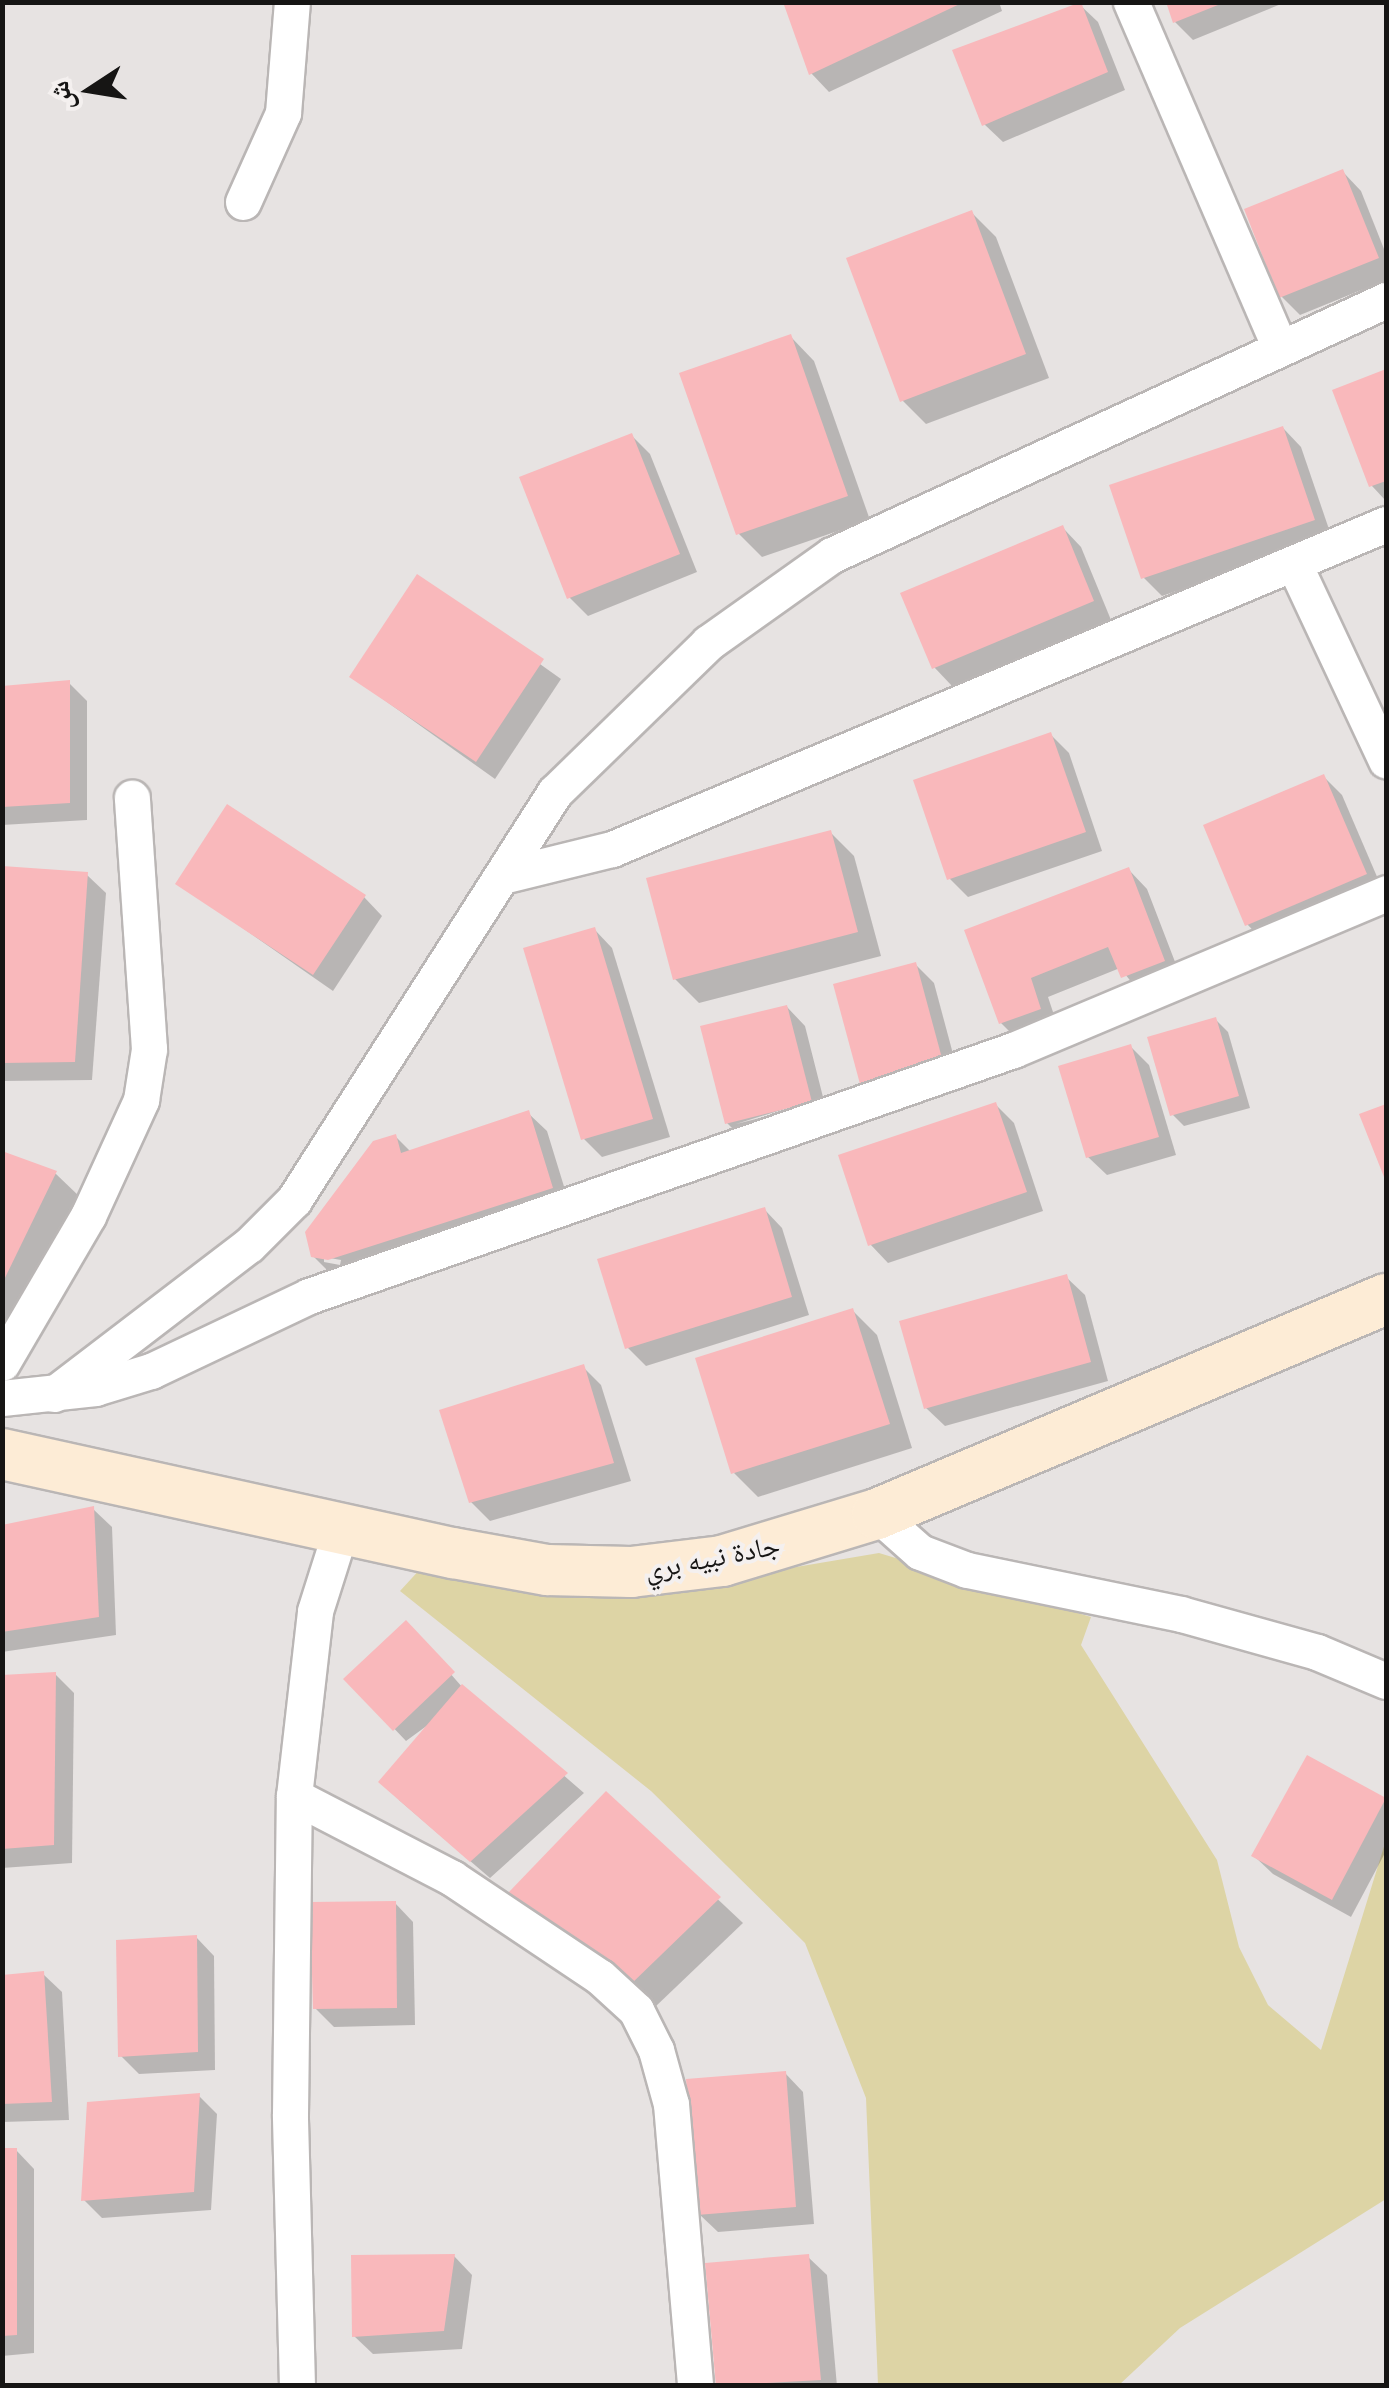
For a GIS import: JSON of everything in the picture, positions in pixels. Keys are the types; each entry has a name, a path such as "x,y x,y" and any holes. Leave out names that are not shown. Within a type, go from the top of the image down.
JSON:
{"street":[{"path":"243,202 284,113 292,2"},
{"path":"1131,2 1280,345"},
{"path":"54,1394 236,1255 294,1200 506,876 555,792 591,752 773,592 915,513 1386,300"},
{"path":"506,876 612,848 1386,524"},
{"path":"1294,564 1386,760"},
{"path":"2,1363 88,1216 141,1100 149,1050 132,798"},
{"path":"2,1398 54,1394 152,1370 309,1296 1014,1050 1386,893"},
{"name":"جادة نبيه بري","path":"2,1454 547,1570 631,1572 722,1561 877,1514 1386,1299"},
{"path":"877,1514 920,1552 967,1570 1181,1614 1317,1652 1386,1681"},
{"path":"297,2386 290,2114 294,1796 315,1611 341,1529"},
{"path":"294,1796 452,1878 600,1978 636,2010 656,2050 670,2104 695,2386"}],"shaded area":[{"path":"879,1553 1091,1617 1081,1645 1217,1860 1239,1947 1268,2005 1321,2050 1386,1840 1386,2199 1180,2328 1119,2385 878,2385 866,2098 805,1943 651,1791 400,1591 423,1566 666,1589"}],"building":[{"path":"783,2 964,2 809,75"},
{"path":"1081,2 1108,72 982,126 952,50"},
{"path":"1166,2 1223,2 1223,3 1173,23"},
{"path":"1343,169 1379,258 1279,298 1244,209"},
{"path":"972,210 1026,354 900,402 846,258"},
{"path":"791,334 848,496 736,535 679,373"},
{"path":"1386,369 1386,481 1369,487 1332,390"},
{"path":"1283,426 1315,520 1141,579 1109,485"},
{"path":"632,433 680,554 567,599 519,477"},
{"path":"1063,525 1094,601 932,669 900,593"},
{"path":"417,574 544,659 476,762 349,677"},
{"path":"70,680 70,803 2,807 2,686"},
{"path":"1051,732 1086,832 947,880 913,780"},
{"path":"1324,774 1367,874 1245,926 1203,825"},
{"path":"227,804 366,895 313,975 175,884"},
{"path":"831,830 858,932 673,980 646,878"},
{"path":"2,866 88,872 75,1062 2,1063"},
{"path":"1129,867 1165,961 1121,978 1108,947 1031,978 1041,1009 999,1024 964,930"},
{"path":"595,927 653,1119 581,1140 523,948"},
{"path":"916,962 943,1062 860,1084 833,984"},
{"path":"787,1005 812,1102 725,1124 700,1026"},
{"path":"1216,1017 1239,1096 1170,1116 1147,1037"},
{"path":"1131,1044 1159,1137 1086,1158 1058,1066"},
{"path":"996,1102 1027,1192 868,1246 838,1155"},
{"path":"1386,1104 1386,1182 1359,1114"},
{"path":"529,1110 553,1188 328,1260 311,1257 305,1232 373,1141 396,1134 401,1153"},
{"path":"2,1151 57,1171 2,1284"},
{"path":"765,1207 792,1297 625,1349 597,1259"},
{"path":"1067,1274 1091,1362 924,1409 899,1321"},
{"path":"853,1308 890,1424 731,1474 695,1358"},
{"path":"584,1364 614,1463 469,1503 439,1410"},
{"path":"94,1506 99,1617 2,1632 2,1525"},
{"path":"406,1620 455,1672 393,1731 343,1679"},
{"path":"56,1672 54,1845 2,1849 2,1675"},
{"path":"462,1684 568,1773 470,1862 378,1782"},
{"path":"1307,1755 1386,1798 1332,1900 1251,1856"},
{"path":"606,1791 721,1897 629,1986 507,1894"},
{"path":"396,1901 397,2008 313,2009 310,1902"},
{"path":"197,1935 198,2052 118,2057 116,1940"},
{"path":"44,1971 52,2102 2,2104 2,1975"},
{"path":"786,2071 796,2207 697,2215 686,2079"},
{"path":"200,2093 194,2192 81,2201 87,2102"},
{"path":"2,2148 17,2148 17,2335 2,2336"},
{"path":"455,2254 444,2331 352,2337 351,2255"},
{"path":"809,2254 821,2380 716,2386 705,2263"}]}
